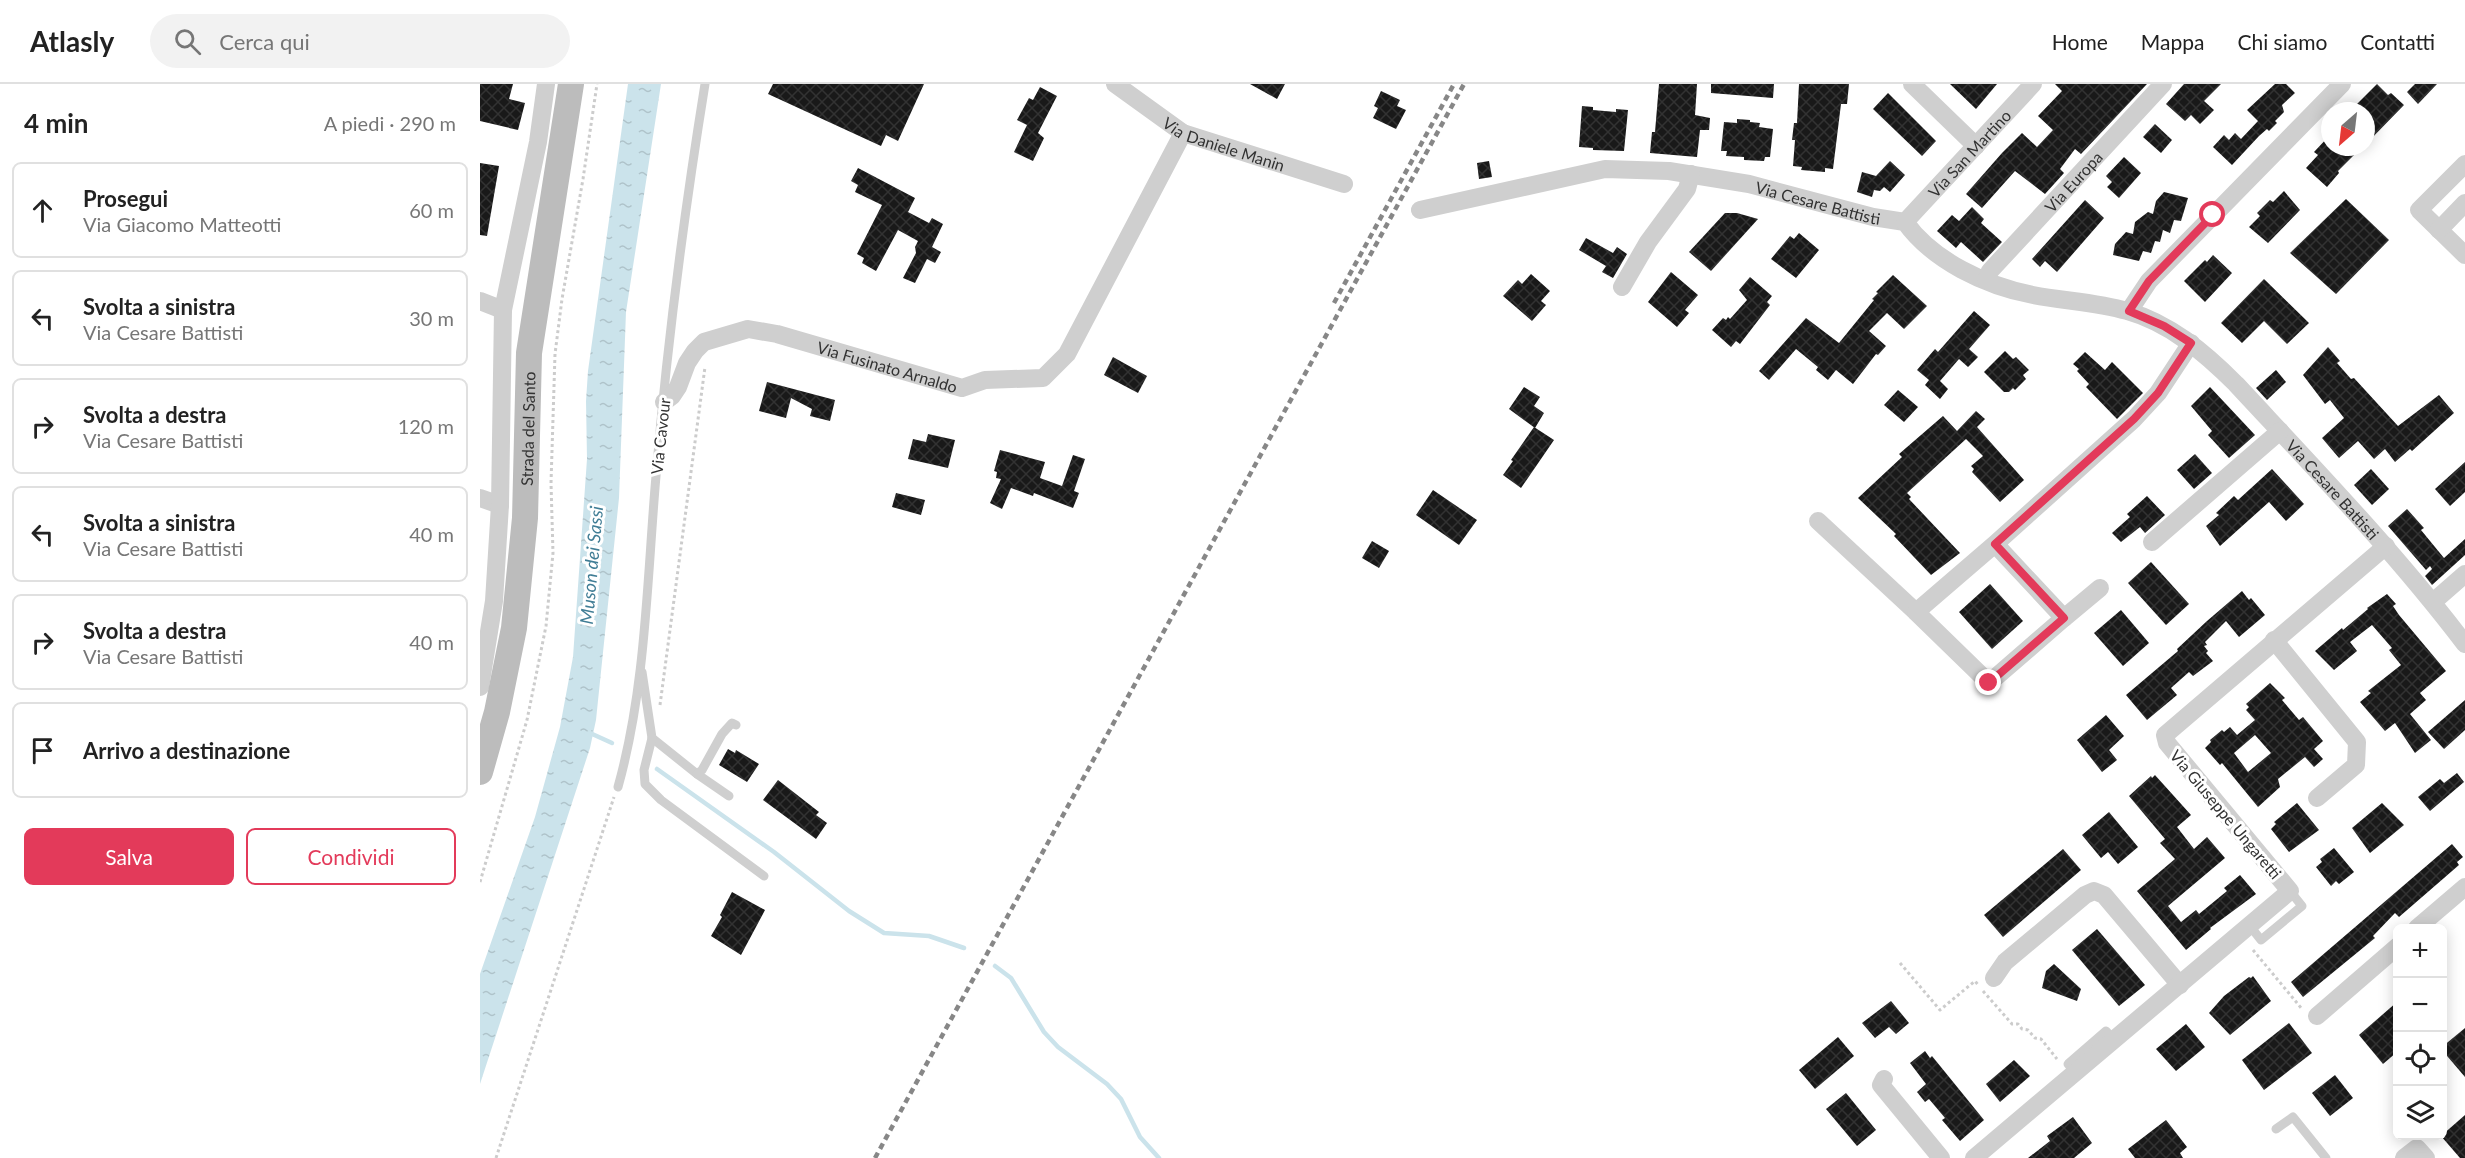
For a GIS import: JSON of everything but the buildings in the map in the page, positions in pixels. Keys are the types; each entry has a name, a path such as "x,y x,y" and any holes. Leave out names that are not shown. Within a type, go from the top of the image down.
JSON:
{"main road":[{"name":"Strada del Santo","path":"480,772 497,712 514,628 525,518 529,353 571,84"}],"street":[{"name":"Strada del Santo","path":"480,687 494,601 500,505 503,310 538,142 546,84"},
{"name":"Via Daniele Manin","path":"1115,84 1183,133 1344,184"},
{"path":"1912,84 1976,146"},
{"name":"Via San Martino","path":"1905,222 2033,84"},
{"name":"Via Europa","path":"1986,280 1990,271 2163,84"},
{"path":"2129,311 2149,281 2342,84"},
{"name":"Via Fusinato Arnaldo","path":"664,402 672,396 687,363 704,342 748,329 777,334 962,388 985,380 1043,378 1067,354 1183,133"},
{"path":"2465,164 2419,210 2465,255"},
{"name":"Via Cesare Battisti","path":"1420,210 1605,169 1691,174 1749,184 1873,217 1905,222 1914,235 1933,252 1959,268 1986,280 2031,295 2129,311 2164,326 2191,343 2214,362 2386,546 2465,644"},
{"path":"1622,287 1648,242 1687,189 1691,174"},
{"path":"2439,230 2465,203"},
{"path":"517,247 546,252"},
{"path":"480,301 503,310"},
{"path":"1916,612 2134,419 2158,393 2191,343"},
{"path":"501,413 527,414"},
{"path":"2152,542 2280,431"},
{"path":"480,498 500,505"},
{"path":"1818,521 1989,683 2100,588"},
{"path":"1995,544 2064,618"},
{"name":"Via Giuseppe Ungaretti","path":"1974,1158 2290,891 2167,743 2165,735 2386,546"},
{"path":"2433,602 2465,574"},
{"path":"2274,640 2358,742 2356,765 2317,798"},
{"path":"2422,924 2465,887"},
{"path":"1994,978 2005,962 2085,895 2094,891 2104,895 2180,985"},
{"path":"2317,1016 2393,950"},
{"path":"1884,1079 1881,1085 1941,1158"},
{"path":"2404,1158 2417,1148 2426,1158"}],"lane":[{"name":"Via Cavour","path":"618,787 630,734 640,664 675,288 705,84"},
{"path":"640,664 652,738 644,770 645,784 661,800 764,876"},
{"path":"697,774 702,770 723,734 732,723 736,725"},
{"path":"652,738 729,796"},
{"path":"2276,1129 2293,1117 2326,1158"}],"path":[{"path":"480,882 526,720 546,626 553,553 552,473 555,354 597,84"},
{"path":"659,709 707,362"},
{"path":"496,1158 618,787"},
{"path":"2245,930 2312,1020 2317,1016"},
{"path":"1900,963 1940,1010 1975,981 2012,1024 2018,1024 2035,1038 2041,1039 2074,1074"}],"water":[{"name":"Muson dei Sassi","path":"628,84 661,84 626,312 619,498 596,720 590,748 480,1084 480,974 535,817 560,727 573,657 587,459 588,371"}],"waterway":[{"path":"587,734 590,733 612,743"},
{"path":"657,769 774,852 849,911 884,933 929,936 964,948"},
{"path":"995,966 1011,978 1044,1032 1058,1047 1107,1084 1121,1099 1140,1137 1159,1158"}],"railway":[{"path":"1334,303 1454,84"},
{"path":"875,1158 1464,84"}],"route":[{"path":"1989,683 2064,618 1995,544 2134,419 2158,393 2191,343 2164,326 2129,311 2149,281 2213,215"}]}
